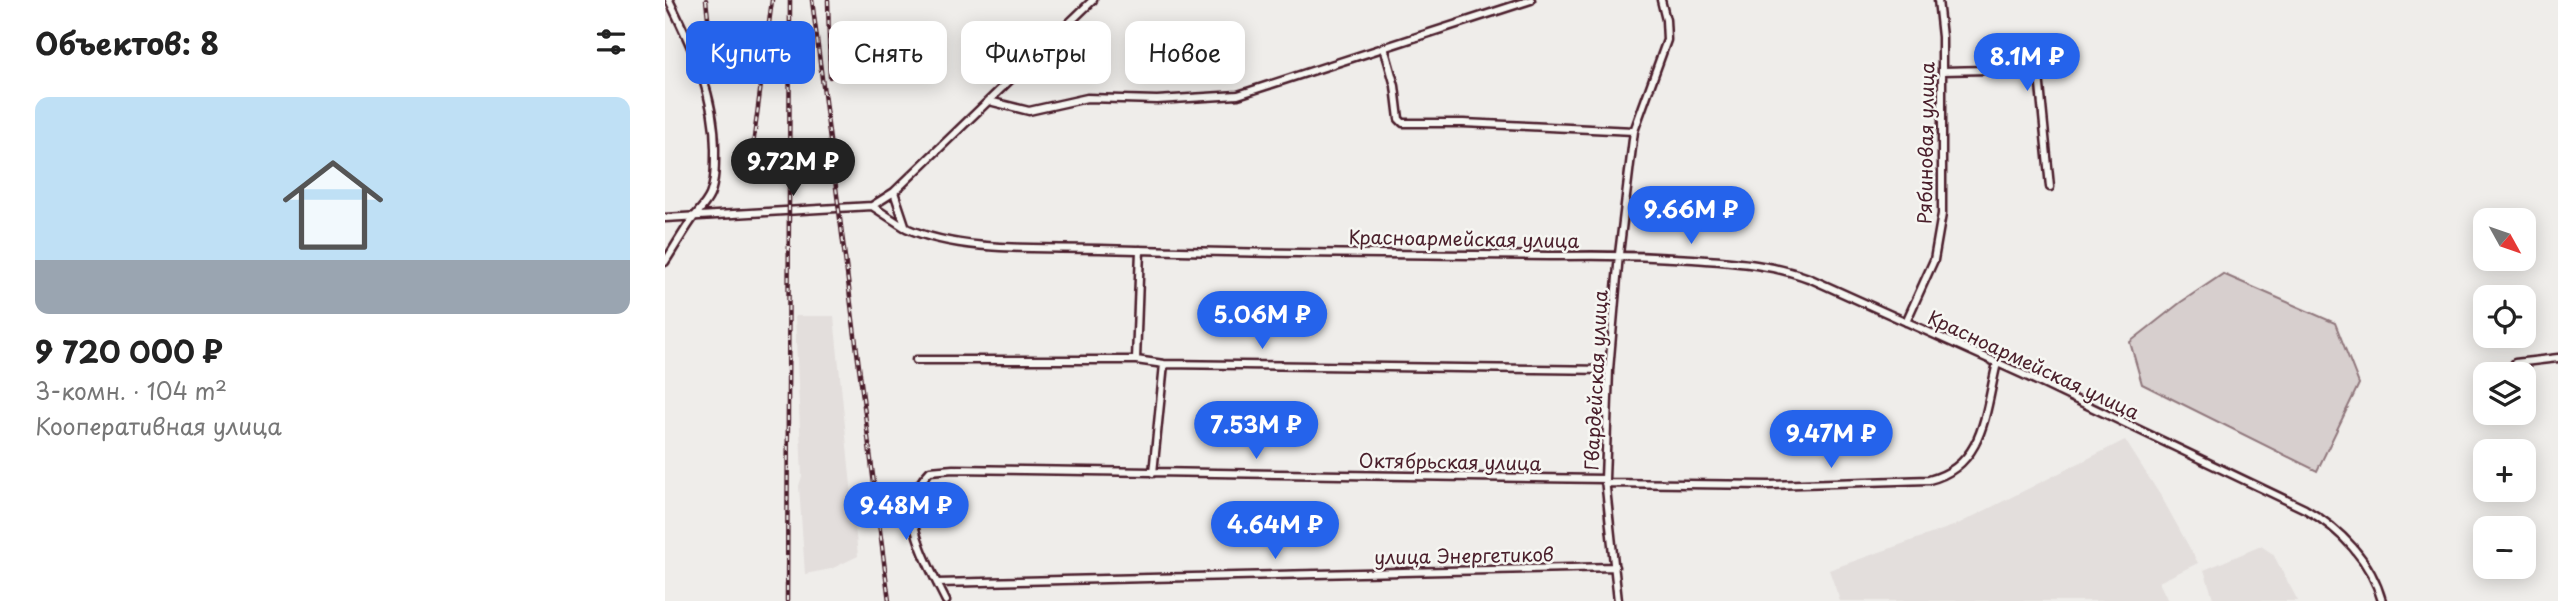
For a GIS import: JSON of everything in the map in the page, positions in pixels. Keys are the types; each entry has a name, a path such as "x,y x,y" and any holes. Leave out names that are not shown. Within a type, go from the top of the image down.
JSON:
{"street":[{"path":"665,262 693,218 704,208 715,172 714,122 708,89 669,0"},
{"path":"665,218 872,206 894,192 1093,0"},
{"path":"989,101 1029,111 1087,98 1157,100 1238,95 1531,0"},
{"name":"Гвардейская улица","path":"1618,601 1605,481 1609,370 1619,254 1634,131 1667,40 1661,0"},
{"name":"Рябиновая улица","path":"1906,322 1934,260 1939,240 1943,190 1942,37 1938,0"},
{"path":"1384,47 1395,86 1399,119 1403,123 1634,131"},
{"path":"1942,71 2036,71 2050,187"},
{"path":"894,192 906,228"},
{"name":"Красноармейская улица","path":"872,206 906,228 931,238 974,245 1558,256 1619,254 1748,263 1780,268 1811,279 1997,363 2319,517 2361,556 2377,583 2382,601"},
{"path":"1136,360 1140,250"},
{"path":"2524,362 2558,358"},
{"path":"916,360 1136,360 1164,364 1609,370"},
{"name":"Октябрьская улица","path":"937,583 912,521 912,501 922,480 930,471 953,469 1769,485 1929,480 1941,477 1962,465 1977,442 1997,363"},
{"path":"1153,473 1164,364"},
{"name":"улица Энергетиков","path":"937,583 1615,567"},
{"path":"937,583 946,601"}],"shaded area":[{"path":"2223,274 2335,323 2359,384 2317,471 2142,384 2130,342 2181,302"},
{"path":"795,316 834,316 858,556 831,569 805,574 799,486 802,476"},
{"path":"2125,440 2162,498 2198,563 2159,582 2168,601 1840,601 1829,570 1956,525"},
{"path":"2261,546 2273,554 2298,601 2214,601 2204,570"}],"railway":[{"path":"706,0 708,21"},
{"path":"752,153 772,0"},
{"path":"787,601 790,0"},
{"path":"812,0 889,601"},
{"path":"828,0 829,38"}]}
